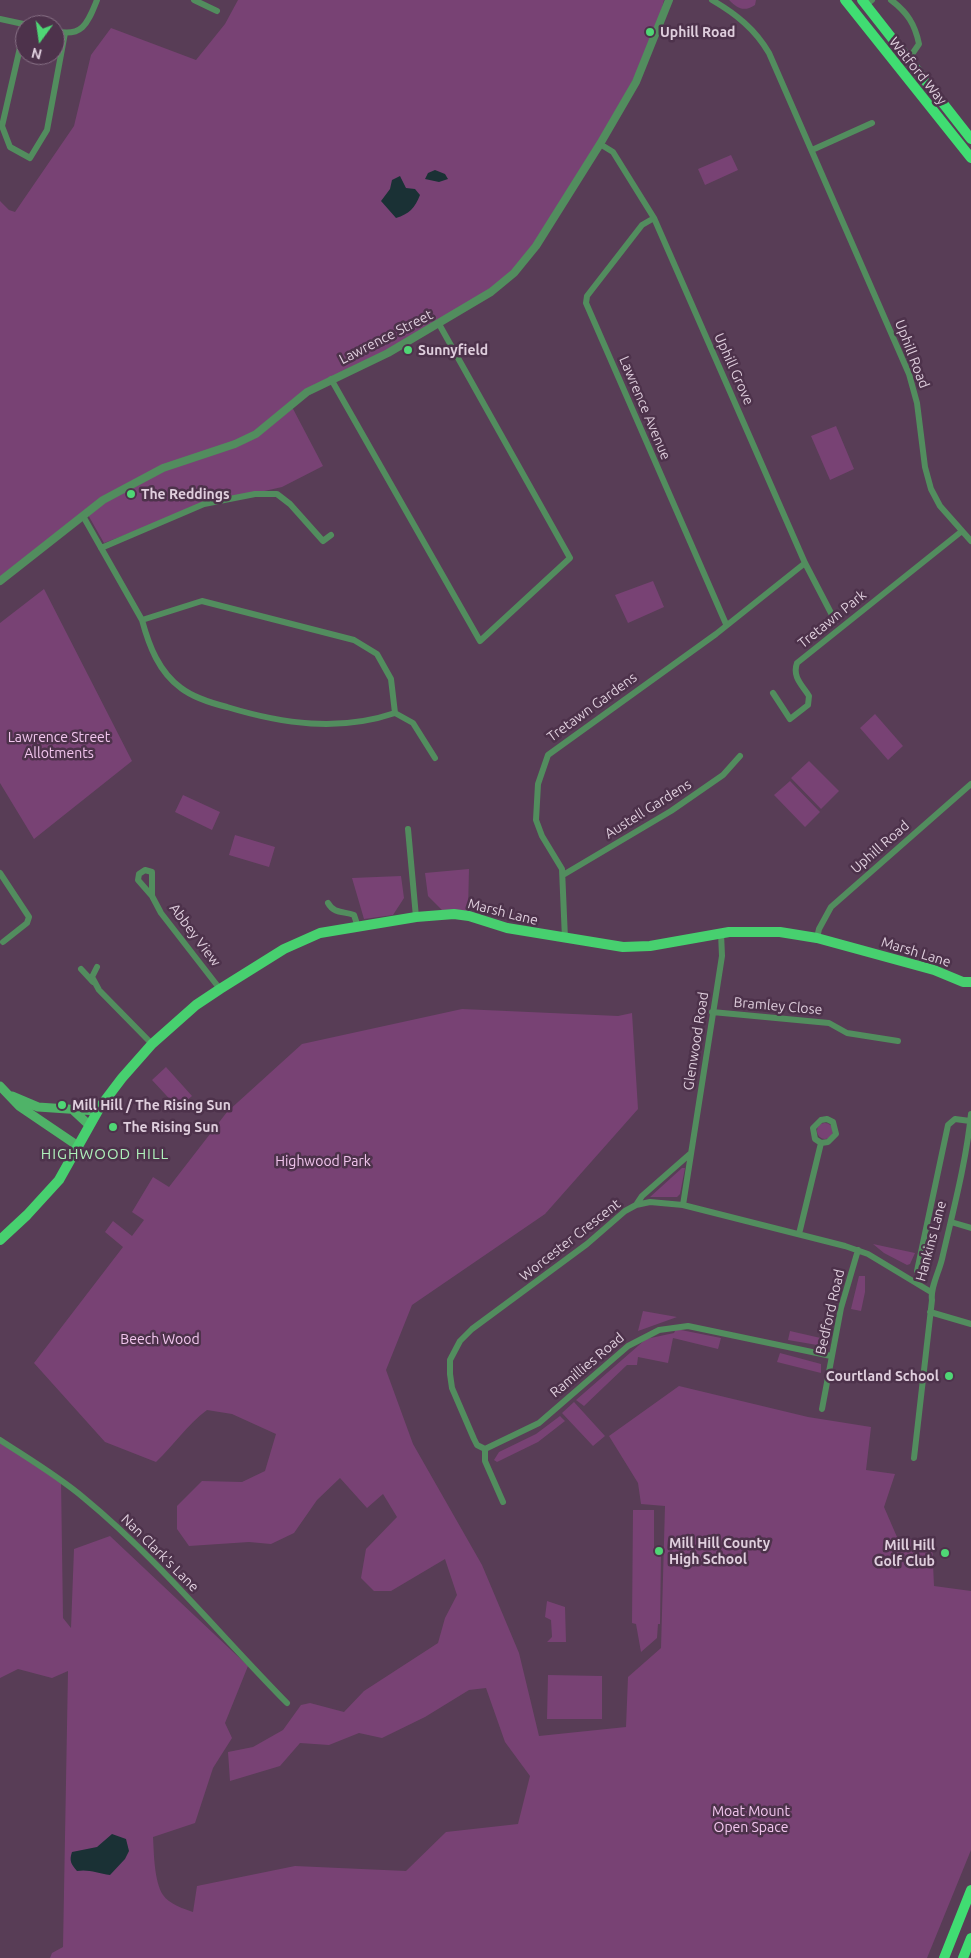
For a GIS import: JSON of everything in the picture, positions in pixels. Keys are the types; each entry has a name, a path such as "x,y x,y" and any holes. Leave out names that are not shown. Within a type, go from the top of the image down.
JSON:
{"highway":[{"name":"Watford Way","path":"845,0 971,158"},
{"name":"Watford Way","path":"867,2 908,60 971,139"},
{"path":"944,1958 971,1890"},
{"path":"963,1958 971,1938"}],"main road":[{"name":"Marsh Lane","path":"78,1146 98,1112 122,1078 152,1044 196,1005 220,988 306,938 358,927 416,917 454,914 470,916 507,928 623,947 650,946 721,933 780,932 817,938 934,970 963,982 971,982"},
{"path":"0,1086 12,1096 38,1107 98,1112"},
{"path":"0,1240 27,1215 58,1180 78,1146 18,1106 12,1096"},
{"path":"74,1111 89,1126"}],"street":[{"path":"65,34 82,29 87,24 97,0"},
{"path":"194,0 217,11"},
{"name":"Lawrence Street","path":"0,581 103,500 163,468 235,444 256,434 307,392 330,379 388,353 439,324 491,292 514,273 536,246 600,144 636,82 669,0"},
{"name":"Uphill Road","path":"712,0 741,19 764,44 909,374 917,403 925,467 931,488 940,506 971,541"},
{"path":"891,0 911,20 917,36 919,44 908,60"},
{"path":"0,19 15,22"},
{"path":"16,65 1,126 10,147 30,158 46,130 59,65"},
{"path":"812,150 872,123"},
{"name":"Uphill Grove","path":"600,144 614,152 654,218 805,563 830,613"},
{"name":"Lawrence Avenue","path":"654,218 642,225 587,296 586,303 726,624"},
{"path":"330,379 480,642 570,558 439,324"},
{"path":"101,548 204,504 255,494 277,494 290,504 323,541 331,535"},
{"path":"82,516 142,620 149,647 162,670 181,688 205,701 255,716 299,724 370,721 396,713 413,723 434,758"},
{"name":"Tretawn Park","path":"773,693 790,719 808,706 810,696 796,678 795,670 797,663 962,531"},
{"name":"Tretawn Gardens","path":"565,939 562,869 542,836 536,820 538,784 548,755 716,634 726,624 805,563"},
{"path":"142,620 202,601 354,640 377,654 391,679 396,713"},
{"name":"Austell Gardens","path":"563,875 671,810 723,775 740,756"},
{"name":"Uphill Road","path":"817,938 819,929 831,907 971,784"},
{"path":"408,829 416,917"},
{"path":"0,873 29,917 27,923 3,942"},
{"name":"Abbey View","path":"152,896 161,913 220,988"},
{"path":"328,903 331,909 354,915 358,927"},
{"name":"Glenwood Road","path":"683,1205 722,956 721,933"},
{"path":"94,983 93,972 97,966"},
{"path":"81,969 118,1011 152,1044"},
{"name":"Bramley Close","path":"712,1012 829,1023 847,1033 898,1041"},
{"name":"Hankins Lane","path":"914,1458 931,1292 938,1276 951,1222 971,1118 955,1119 948,1125 917,1271"},
{"path":"799,1234 821,1143"},
{"path":"636,1205 642,1196 691,1153"},
{"name":"Worcester Crescent","path":"485,1449 478,1445 474,1439 452,1388 450,1360 460,1341 472,1329 587,1244 636,1205 664,1202 683,1205 858,1250 931,1292"},
{"path":"951,1222 971,1228"},
{"name":"Bedford Road","path":"822,1409 841,1308 858,1250"},
{"path":"930,1312 971,1324"},
{"name":"Ramillies Road","path":"485,1449 539,1423 628,1346 659,1330 688,1326 831,1356"},
{"name":"Nan Clark's Lane","path":"0,1440 61,1479 117,1527 188,1597 287,1703"},
{"path":"485,1449 485,1461 503,1502"}],"green space":[{"path":"238,0 664,0 653,41 600,144 514,273 439,324 291,405 323,466 282,487 203,505 104,543 87,513 0,581 0,201 9,210 15,212 74,126 91,55 111,28 196,60 225,24"},
{"path":"729,0 756,0 755,5 744,9 735,6"},
{"path":"731,155 738,170 705,185 698,169"},
{"path":"836,426 854,469 830,480 811,436"},
{"path":"653,581 664,607 628,623 615,595"},
{"name":"Lawrence Street Allotments","path":"44,589 132,761 34,839 0,783 0,623"},
{"path":"875,714 903,746 888,760 860,728"},
{"path":"809,761 839,791 821,809 791,778"},
{"path":"790,781 820,812 805,827 774,795"},
{"path":"183,795 220,812 212,830 175,812"},
{"path":"235,835 275,847 269,867 229,855"},
{"path":"469,869 468,911 442,910 428,896 425,873"},
{"path":"401,876 404,898 393,915 364,919 352,878"},
{"path":"462,1009 618,1016 632,1013 638,1109 545,1214 412,1305 386,1370 413,1444 482,1565 519,1653 539,1736 626,1727 628,1677 661,1648 665,1506 641,1504 638,1483 609,1436 679,1386 808,1417 871,1427 866,1470 895,1474 884,1507 897,1537 932,1542 934,1586 971,1591 971,1850 927,1958 50,1958 52,1953 63,1947 68,1671 52,1678 18,1669 0,1678 0,1440 61,1479 63,1618 71,1628 74,1549 110,1536 248,1666 225,1723 232,1738 213,1768 195,1823 153,1837 158,1882 163,1895 169,1901 193,1912 197,1886 295,1866 406,1871 446,1832 518,1824 530,1776 505,1742 486,1688 469,1690 425,1717 382,1738 359,1733 329,1745 300,1743 280,1766 230,1781 228,1752 253,1747 283,1730 301,1705 310,1703 344,1712 364,1691 438,1643 445,1618 457,1595 445,1559 391,1591 374,1591 361,1578 366,1549 397,1517 383,1494 367,1508 340,1478 317,1500 294,1533 271,1544 249,1542 189,1546 177,1529 177,1506 202,1481 242,1482 265,1471 276,1434 232,1414 207,1410 193,1422 156,1462 105,1442 34,1363 123,1247 105,1232 113,1221 132,1236 144,1220 132,1212 153,1177 169,1187 227,1112 302,1044"},
{"path":"166,1067 192,1096 178,1108 152,1080"},
{"path":"825,1123 833,1131 825,1139 817,1131"},
{"path":"682,1168 685,1168 680,1194 677,1197 650,1197"},
{"path":"873,1244 915,1253 910,1264 907,1265 884,1253"},
{"path":"859,1276 865,1276 865,1292 861,1311 851,1309"},
{"path":"643,1311 677,1317 638,1331"},
{"path":"676,1329 721,1338 718,1349 673,1338 668,1363 638,1357 637,1365 627,1365 584,1406 576,1400 646,1339 674,1333"},
{"path":"790,1331 825,1339 823,1346 788,1340"},
{"path":"780,1353 821,1364 821,1373 777,1362"},
{"path":"574,1402 605,1436 593,1446 562,1413"},
{"path":"560,1416 565,1421 538,1442 497,1462 494,1460 499,1452 536,1434"},
{"name":"Mill Hill County High School","path":"633,1510 654,1510 654,1555 661,1555 660,1624 658,1624 657,1638 641,1652 636,1624 632,1623"},
{"path":"547,1601 565,1607 566,1642 547,1642 552,1637 551,1620 545,1617"},
{"path":"548,1675 602,1676 602,1719 547,1719"}],"shaded area":[{"path":"435,170 445,174 448,179 439,182 425,179 428,173"},
{"path":"400,176 406,188 415,189 420,195 411,210 405,215 396,218 381,201 390,189 392,180"},
{"path":"112,1834 126,1839 129,1851 125,1859 110,1875 77,1871 71,1862 72,1852 97,1847"}],"place":[{"name":"Uphill Road","path":"650,32"},
{"name":"Sunnyfield","path":"408,350"},
{"name":"The Reddings","path":"131,494"},
{"name":"Mill Hill / The Rising Sun","path":"62,1105"},
{"name":"The Rising Sun","path":"113,1127"},
{"name":"Courtland School","path":"949,1376"},
{"name":"Mill Hill County High School","path":"659,1551"},
{"name":"Mill Hill Golf Club","path":"945,1553"}],"district":[{"name":"HIGHWOOD HILL","path":"105,1154"}],"park label":[{"name":"Highwood Park","path":"323,1161"},
{"name":"Beech Wood","path":"160,1339"},
{"name":"Moat Mount Open Space","path":"751,1819"}]}
